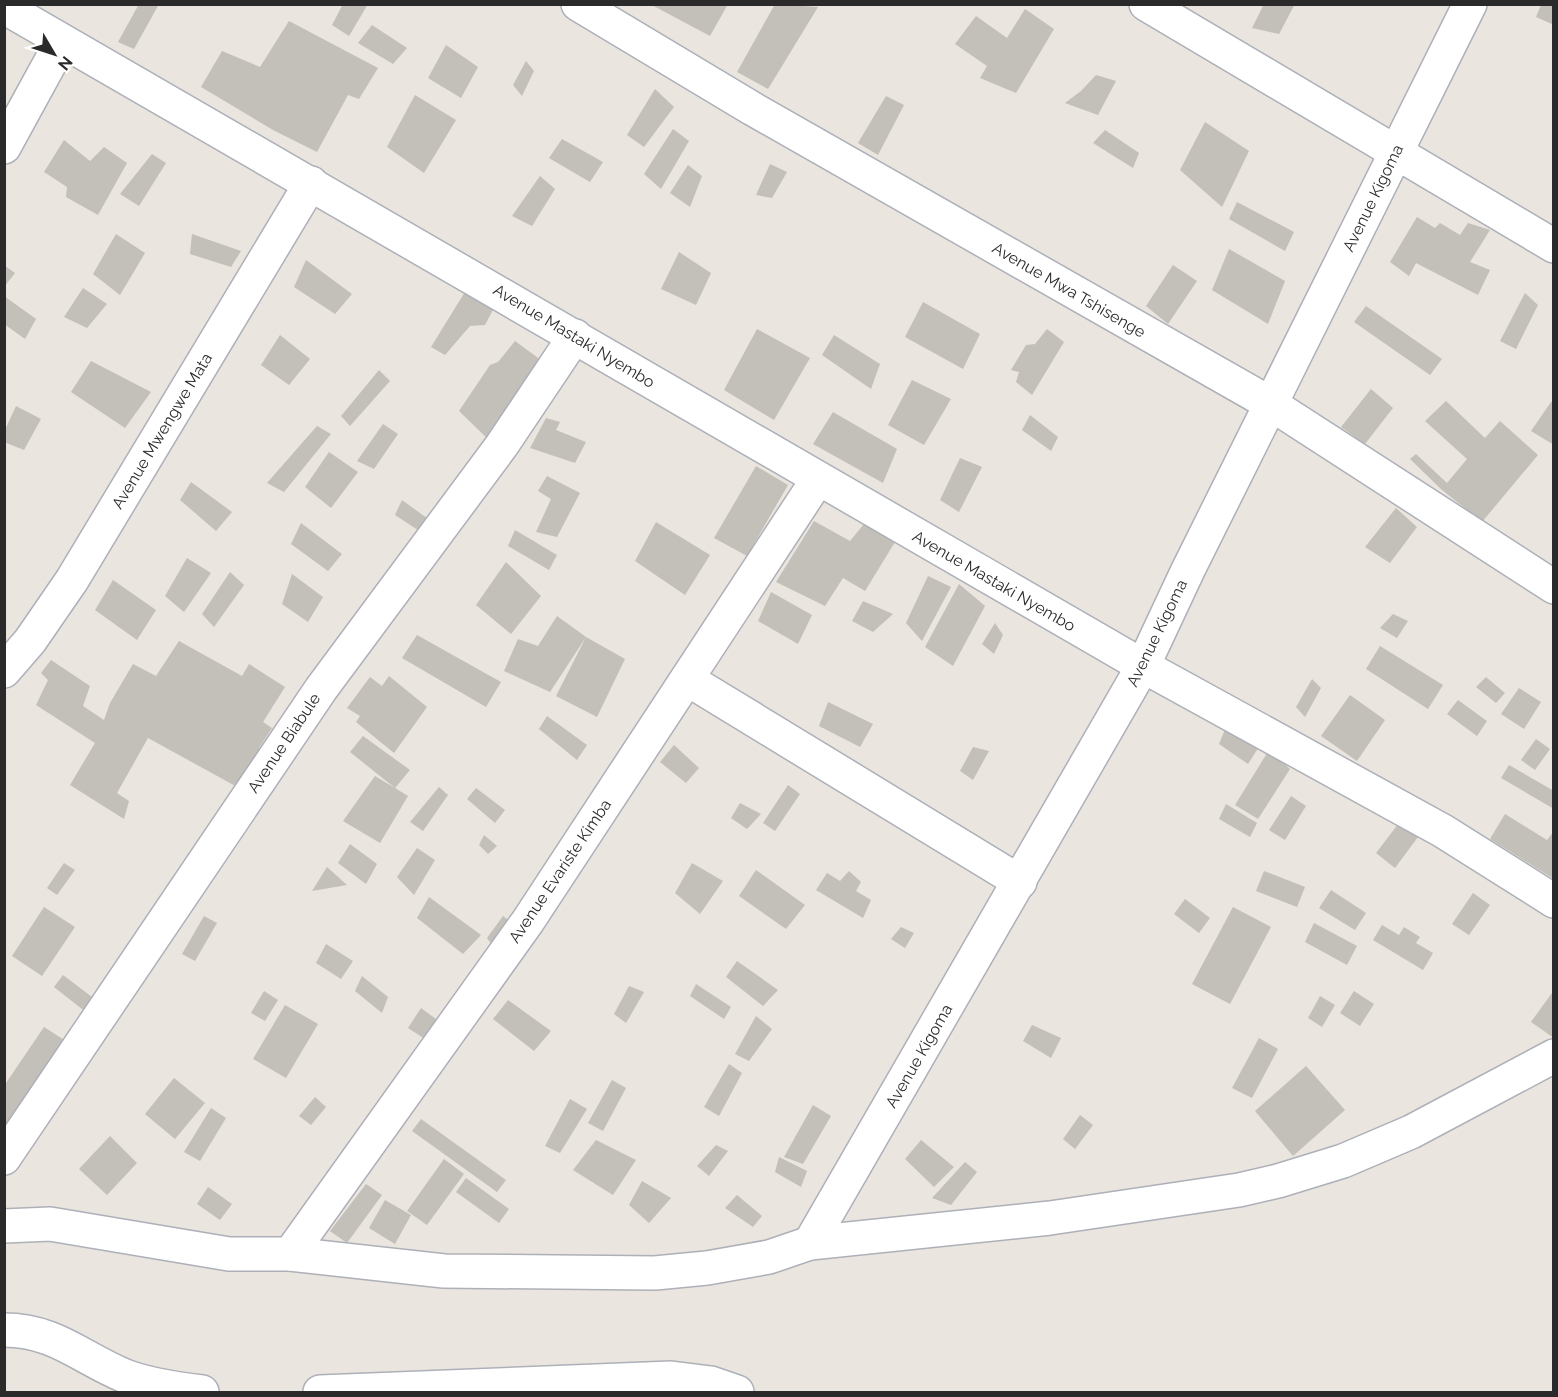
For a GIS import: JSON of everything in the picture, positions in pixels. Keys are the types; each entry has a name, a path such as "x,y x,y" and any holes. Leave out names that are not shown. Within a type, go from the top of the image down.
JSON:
{"street":[{"name":"Avenue Mwa Tshisenge","path":"578,4 763,115 1271,404 1554,587"},
{"path":"1146,4 1554,246"},
{"name":"Avenue Kigoma","path":"810,1243 1143,666 1188,570 1470,4"},
{"name":"Avenue Mastaki Nyembo","path":"4,7 1143,666 1443,831 1554,901"},
{"path":"4,147 62,41"},
{"name":"Avenue Mwengwe Mata","path":"4,671 30,641 72,580 311,183"},
{"name":"Avenue Biabule","path":"4,1158 321,688 502,445 575,336"},
{"name":"Avenue Evariste Kimba","path":"290,1254 528,921 818,479"},
{"path":"687,679 1020,882"},
{"path":"4,1226 50,1224 229,1254 290,1254 444,1270 655,1273 708,1268 769,1257 810,1243 1050,1218 1239,1190 1278,1181 1343,1161 1411,1132 1554,1056"},
{"path":"4,1330 41,1334 57,1339 122,1375 143,1382 202,1392"},
{"path":"320,1392 671,1378 711,1383 737,1392"}],"building":[{"path":"139,4 159,4 134,49 118,42"},
{"path":"343,4 368,4 349,36 332,25"},
{"path":"650,4 728,4 710,36"},
{"path":"775,4 818,7 768,89 737,72"},
{"path":"1264,4 1295,4 1279,34 1252,28"},
{"path":"1541,5 1554,5 1554,25 1536,17"},
{"path":"1025,9 1054,29 1016,93 980,78 987,66 955,44 976,16 1007,38"},
{"path":"289,21 378,68 359,99 348,95 317,152 273,130 201,87 222,51 260,67"},
{"path":"372,25 407,48 393,64 358,43"},
{"path":"446,45 478,67 461,98 428,78"},
{"path":"526,61 534,71 522,96 513,85"},
{"path":"1096,75 1116,81 1098,115 1065,103 1081,91"},
{"path":"655,89 674,107 644,147 627,135"},
{"path":"415,95 456,120 424,173 387,147"},
{"path":"886,96 904,105 878,155 858,143"},
{"path":"1205,122 1249,151 1222,207 1180,170"},
{"path":"673,129 689,141 661,189 644,174"},
{"path":"1105,130 1139,153 1133,168 1093,143"},
{"path":"562,139 603,162 590,182 549,158"},
{"path":"64,140 90,161 104,147 127,163 98,215 66,197 67,187 44,172"},
{"path":"152,154 166,163 139,206 120,194"},
{"path":"770,164 787,172 772,198 756,195"},
{"path":"688,165 702,176 690,207 670,193"},
{"path":"540,176 555,189 532,226 512,216"},
{"path":"1237,202 1294,232 1285,251 1229,219"},
{"path":"1417,217 1435,228 1440,223 1460,235 1468,223 1490,230 1470,262 1490,270 1478,295 1416,263 1409,276 1390,262"},
{"path":"116,234 145,253 120,295 93,274"},
{"path":"192,234 241,251 231,267 190,254"},
{"path":"1229,249 1285,281 1268,324 1212,290"},
{"path":"679,252 711,273 696,305 661,289"},
{"path":"306,260 352,294 335,314 294,287"},
{"path":"4,265 15,273 4,287"},
{"path":"1173,265 1197,281 1168,324 1146,306"},
{"path":"468,287 494,308 485,325 470,326 445,355 431,347"},
{"path":"83,288 107,304 87,328 64,317"},
{"path":"1525,293 1538,305 1516,349 1500,341"},
{"path":"4,296 36,319 25,339 4,324"},
{"path":"923,302 980,334 963,369 905,337"},
{"path":"1366,306 1442,359 1430,375 1354,322"},
{"path":"757,329 810,358 774,420 724,390"},
{"path":"1047,329 1064,342 1032,395 1016,382 1019,372 1011,370 1026,345 1035,344"},
{"path":"280,335 310,359 289,385 261,365"},
{"path":"834,335 880,364 871,389 822,355"},
{"path":"515,341 545,363 491,442 459,411 490,365 498,362"},
{"path":"91,361 151,392 125,428 71,392"},
{"path":"379,370 390,381 350,426 341,416"},
{"path":"912,380 951,399 924,445 888,425"},
{"path":"1371,389 1393,408 1365,444 1341,427"},
{"path":"1446,401 1485,438 1500,421 1538,455 1482,522 1441,489 1410,459 1416,454 1447,483 1467,459 1425,421"},
{"path":"1551,402 1554,403 1554,445 1531,431"},
{"path":"16,406 41,419 24,450 4,442 4,432"},
{"path":"833,412 897,449 883,483 813,444"},
{"path":"1030,415 1058,437 1051,451 1022,430"},
{"path":"546,418 560,422 556,430 586,442 575,463 530,448"},
{"path":"383,424 398,434 374,469 357,461"},
{"path":"317,426 331,434 284,492 267,483"},
{"path":"329,452 358,472 331,508 305,487"},
{"path":"960,458 982,467 959,512 940,500"},
{"path":"756,466 788,485 747,556 714,538"},
{"path":"547,476 580,493 557,537 536,532 551,499 538,491"},
{"path":"191,482 232,512 216,531 180,500"},
{"path":"402,500 431,521 424,534 395,515"},
{"path":"1396,508 1417,527 1390,563 1365,547"},
{"path":"814,521 850,541 864,524 895,542 865,591 843,578 825,606 776,582"},
{"path":"656,522 710,555 685,595 635,561"},
{"path":"301,523 342,554 328,571 291,544"},
{"path":"515,530 557,555 549,570 508,546"},
{"path":"187,558 211,573 184,612 165,596"},
{"path":"506,562 541,596 511,634 476,605"},
{"path":"230,572 244,585 214,627 202,614"},
{"path":"292,574 323,597 308,622 282,604"},
{"path":"928,576 951,587 922,641 906,623"},
{"path":"113,580 156,610 137,640 95,610"},
{"path":"959,584 985,606 953,666 925,647"},
{"path":"771,592 812,615 798,644 758,621"},
{"path":"863,601 893,614 873,632 852,621"},
{"path":"1393,614 1408,621 1397,638 1380,628"},
{"path":"557,616 586,637 550,692 504,671 518,639 538,646"},
{"path":"995,623 1003,635 994,654 982,644"},
{"path":"417,635 501,682 486,707 402,658"},
{"path":"586,637 625,659 597,717 556,696"},
{"path":"179,641 242,676 249,664 285,687 263,722 272,728 259,748 258,760 239,788 148,738 117,793 129,801 124,819 70,785 95,743 36,705 48,680 41,673 51,660 90,686 83,706 104,720 110,703 133,664 156,676"},
{"path":"1380,646 1443,685 1428,709 1366,669"},
{"path":"389,676 427,707 394,753 356,722 360,716 347,708 370,677 382,686"},
{"path":"1486,677 1505,693 1496,703 1476,687"},
{"path":"1312,679 1321,688 1305,717 1296,707"},
{"path":"1519,688 1541,702 1524,729 1501,714"},
{"path":"1350,695 1385,720 1357,761 1321,736"},
{"path":"1458,700 1487,721 1477,736 1447,714"},
{"path":"828,702 873,724 860,747 819,726"},
{"path":"547,716 587,745 577,760 539,729"},
{"path":"1228,722 1262,742 1248,764 1219,744"},
{"path":"363,736 410,770 395,788 350,752"},
{"path":"1536,739 1550,749 1535,770 1521,760"},
{"path":"674,745 699,768 686,783 660,762"},
{"path":"973,747 989,751 973,780 960,771"},
{"path":"1269,750 1290,769 1258,819 1235,805"},
{"path":"1509,765 1554,791 1554,809 1501,778"},
{"path":"375,776 408,796 380,843 343,821"},
{"path":"788,785 800,794 775,831 763,823"},
{"path":"439,787 448,795 423,831 410,822"},
{"path":"476,788 505,810 495,823 467,799"},
{"path":"1291,796 1306,806 1285,840 1269,830"},
{"path":"740,803 761,814 747,829 731,818"},
{"path":"1226,804 1257,823 1250,837 1219,819"},
{"path":"1505,814 1547,840 1554,831 1554,879 1490,839"},
{"path":"1399,823 1418,837 1395,868 1376,853"},
{"path":"484,835 497,846 488,854 479,845"},
{"path":"350,844 377,864 366,884 338,863"},
{"path":"417,848 435,860 414,895 397,877"},
{"path":"64,863 75,870 57,895 47,888"},
{"path":"692,863 723,881 700,914 675,893"},
{"path":"327,867 347,885 312,891"},
{"path":"756,870 805,905 786,929 739,896"},
{"path":"849,871 861,882 856,891 871,900 863,918 816,890 827,873 840,881"},
{"path":"1264,871 1305,887 1297,907 1256,891"},
{"path":"1331,890 1366,913 1355,930 1319,908"},
{"path":"1473,893 1490,905 1469,935 1452,924"},
{"path":"429,897 481,935 463,954 417,918"},
{"path":"1185,899 1210,918 1199,933 1174,914"},
{"path":"44,907 75,927 42,976 12,956"},
{"path":"1233,907 1271,927 1230,1004 1192,984"},
{"path":"204,916 217,923 195,961 182,954"},
{"path":"503,916 513,924 495,949 487,938"},
{"path":"1314,923 1357,946 1347,965 1305,942"},
{"path":"1382,925 1399,935 1404,927 1420,937 1416,943 1433,953 1423,970 1373,940"},
{"path":"901,927 914,933 905,948 891,939"},
{"path":"326,944 353,961 341,979 316,963"},
{"path":"737,961 778,990 763,1006 726,977"},
{"path":"63,975 96,1000 87,1013 54,987"},
{"path":"362,976 388,997 382,1013 355,991"},
{"path":"696,984 731,1007 724,1019 690,996"},
{"path":"629,986 644,992 626,1023 614,1014"},
{"path":"1554,990 1554,1038 1531,1022"},
{"path":"264,991 278,1000 265,1021 251,1013"},
{"path":"1354,991 1374,1004 1360,1026 1340,1013"},
{"path":"1320,996 1335,1005 1322,1027 1308,1018"},
{"path":"508,1000 551,1031 534,1051 493,1019"},
{"path":"285,1005 318,1024 286,1078 253,1059"},
{"path":"421,1008 436,1019 425,1039 408,1028"},
{"path":"756,1016 772,1029 749,1061 735,1054"},
{"path":"1032,1025 1061,1038 1051,1058 1023,1041"},
{"path":"44,1027 69,1043 4,1140 4,1086"},
{"path":"1259,1038 1278,1049 1252,1098 1232,1088"},
{"path":"729,1064 742,1073 719,1116 704,1107"},
{"path":"1306,1066 1345,1110 1293,1156 1255,1111"},
{"path":"174,1078 205,1103 175,1139 145,1114"},
{"path":"612,1080 626,1088 603,1131 588,1123"},
{"path":"315,1097 326,1107 311,1125 299,1116"},
{"path":"570,1099 587,1109 560,1153 545,1146"},
{"path":"813,1105 831,1116 803,1164 784,1157"},
{"path":"211,1108 226,1118 200,1161 184,1152"},
{"path":"1080,1115 1093,1125 1075,1149 1063,1139"},
{"path":"421,1119 506,1180 497,1192 412,1131"},
{"path":"110,1136 137,1163 107,1195 79,1169"},
{"path":"596,1140 636,1160 613,1195 573,1170"},
{"path":"921,1140 954,1167 934,1187 905,1159"},
{"path":"716,1145 728,1151 709,1176 697,1166"},
{"path":"779,1157 807,1171 801,1187 775,1172"},
{"path":"444,1159 464,1174 427,1225 407,1211"},
{"path":"965,1162 977,1172 951,1205 932,1198"},
{"path":"466,1178 509,1209 499,1223 456,1192"},
{"path":"642,1181 671,1198 649,1223 629,1205"},
{"path":"366,1184 382,1195 347,1243 330,1231"},
{"path":"208,1187 232,1204 220,1220 197,1204"},
{"path":"737,1195 762,1216 753,1227 725,1208"},
{"path":"385,1200 411,1215 395,1244 369,1228"}]}
